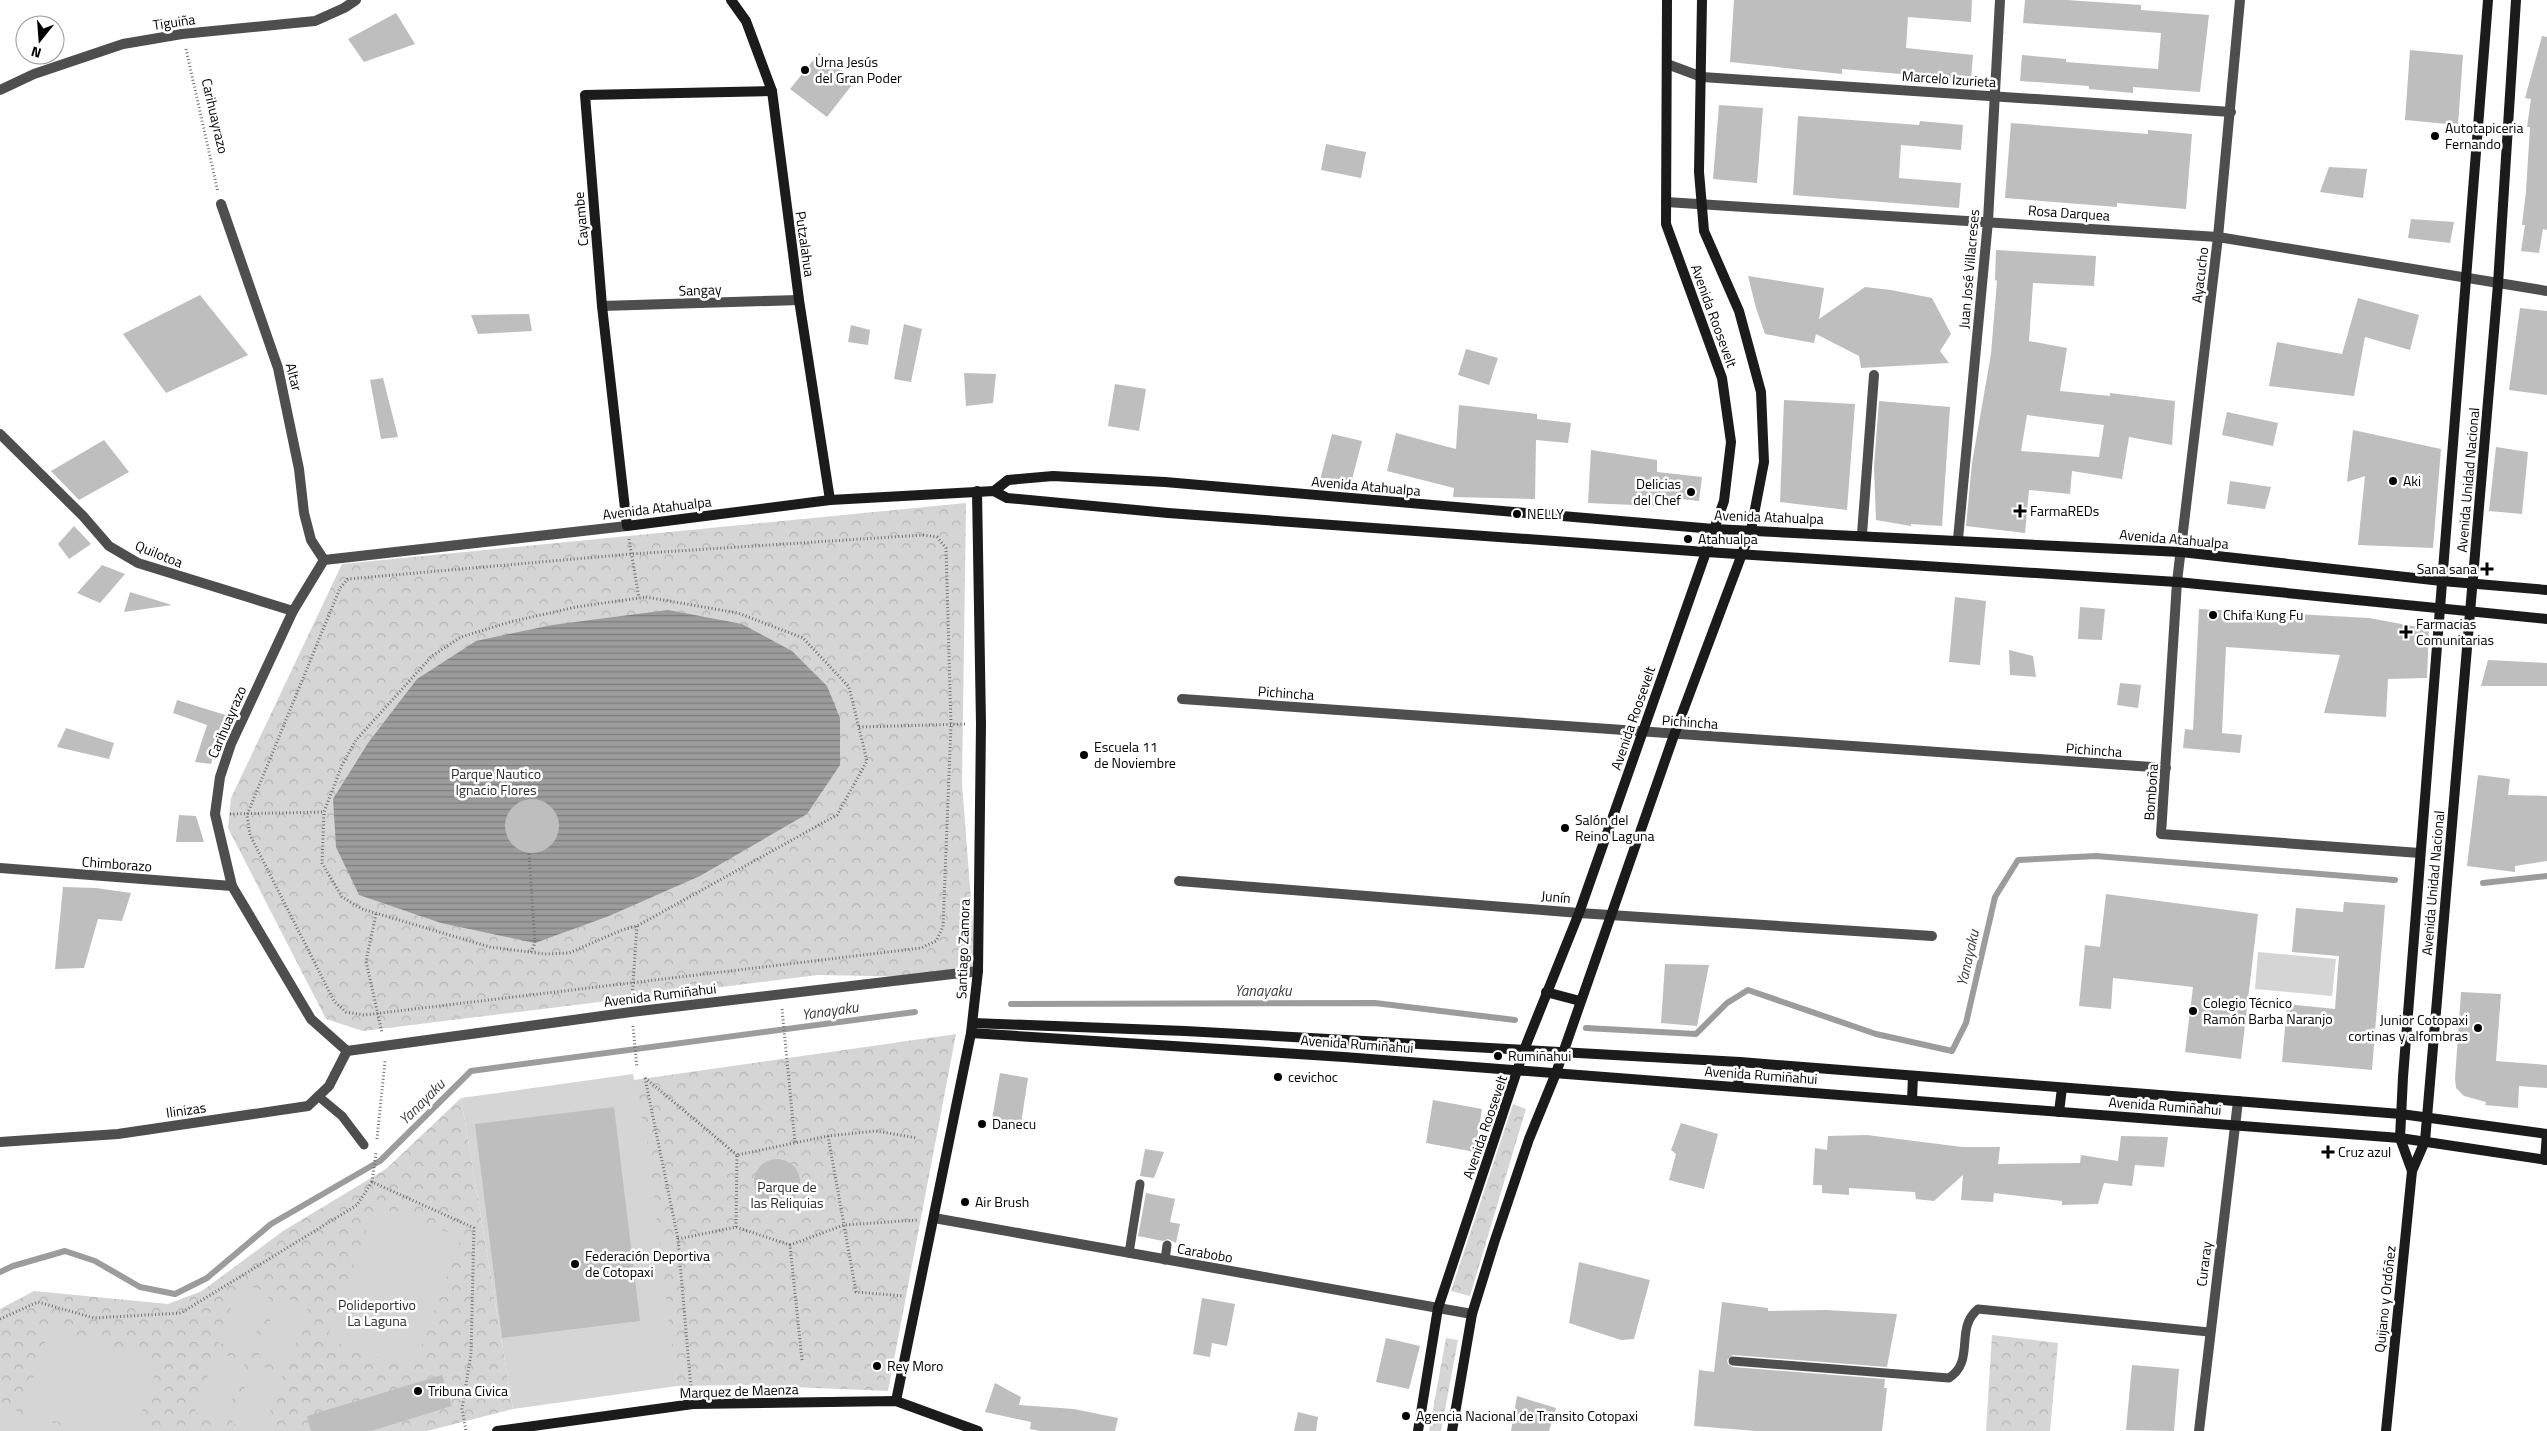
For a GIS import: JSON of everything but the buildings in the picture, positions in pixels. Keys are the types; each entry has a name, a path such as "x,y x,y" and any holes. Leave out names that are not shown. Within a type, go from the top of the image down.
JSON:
{"street":[{"name":"Tiguiña","path":"0,90 34,74 123,44 182,34 315,21 344,8 356,0"},
{"name":"Putzalahua","path":"731,0 746,21 772,91 799,300 830,500"},
{"name":"Avenida Roosevelt","path":"1418,1431 1438,1308 1524,1050 1579,913 1724,501 1731,442 1722,378 1666,224 1667,0"},
{"name":"Avenida Roosevelt","path":"1452,1431 1472,1314 1529,1139 1556,1073 1674,735 1751,530 1764,462 1761,392 1739,312 1704,231 1699,172 1702,0"},
{"name":"Juan José Villacreses","path":"1958,539 1988,221 2000,0"},
{"name":"Ayacucho","path":"2181,552 2218,237 2240,0"},
{"name":"Avenida Unidad Nacional","path":"2400,1138 2420,853 2488,0"},
{"name":"Avenida Unidad Nacional","path":"2425,1141 2474,584 2498,284 2516,0"},
{"name":"Marcelo Izurieta","path":"1667,64 1702,77 2231,112"},
{"name":"Cayambe","path":"627,526 602,306 585,94 772,91"},
{"name":"Rosa Darquea","path":"1666,202 2218,237 2547,292"},
{"name":"Altar","path":"220,204 278,368 299,469 304,514 310,540 324,560"},
{"name":"Sangay","path":"602,306 799,300"},
{"path":"1862,534 1874,375"},
{"name":"Quilotoa","path":"0,434 83,516 109,546 131,559 165,572 292,611"},
{"name":"Avenida Atahualpa","path":"994,491 1008,480 1053,476 1174,483 1714,528 1862,534 2181,552 2442,581 2547,590"},
{"name":"Santiago Zamora","path":"896,1401 972,1025 977,975 980,724 977,491"},
{"name":"Avenida Atahualpa","path":"324,560 627,526 830,500 994,491 1007,498 1168,513 1742,555 2177,582 2547,618"},
{"name":"Bomboña","path":"2181,552 2177,582 2161,834 2420,853"},
{"name":"Carihuayrazo","path":"324,560 292,611 231,744 220,777 215,814 232,886 311,1019 347,1051"},
{"name":"Pichincha","path":"1182,699 1643,733 2166,768"},
{"name":"Chimborazo","path":"0,868 232,886"},
{"name":"Junín","path":"1178,880 1579,913 1932,936"},
{"name":"Avenida Rumiñahui","path":"347,1051 631,1012 977,975"},
{"path":"1546,992 1580,1000"},
{"name":"Avenida Rumiñahui","path":"972,1025 1185,1031 1740,1062 2401,1114 2547,1134"},
{"name":"Avenida Rumiñahui","path":"972,1025 1184,1046 2400,1138 2546,1160"},
{"path":"1184,1046 1185,1031"},
{"path":"1344,1040 1344,1057"},
{"name":"Ilinizas","path":"0,1142 118,1134 308,1106 329,1086 347,1051"},
{"path":"1738,1087 1740,1062"},
{"path":"1912,1100 1913,1076"},
{"path":"2059,1112 2062,1088"},
{"name":"Curaray","path":"2200,1431 2209,1332 2238,1101"},
{"path":"2546,1160 2547,1134"},
{"name":"Quijano y Ordóñez","path":"2400,1138 2412,1171"},
{"name":"Quijano y Ordóñez","path":"2386,1431 2412,1171 2425,1141"},
{"name":"Carabobo","path":"934,1218 1472,1314"},
{"name":"Marquez de Maenza","path":"497,1431 515,1427 693,1404 896,1401 978,1431"}],"lane":[{"path":"318,1096 342,1116 364,1145"},
{"path":"1129,1253 1140,1184"},
{"path":"1165,1260 1167,1245"},
{"path":"1733,1361 1949,1378 1962,1365 1967,1322 1978,1309 2209,1332"}],"path":[{"name":"Carihuayrazo","path":"182,34 220,204"},
{"path":"627,526 639,598"},
{"path":"923,535 938,538 946,548 951,725 943,927 936,941 922,948 633,983 379,1013 355,1015 346,1012 334,1001 250,835 247,815 340,588 348,579 631,554 923,535"},
{"path":"646,597 738,613 803,638 849,687 859,727 867,761 837,815 637,926 569,953 531,952 490,947 362,910 342,897 322,863 324,812 342,765 356,740 432,656 461,636 510,622 566,609 646,597"},
{"path":"859,727 980,724"},
{"path":"215,814 247,815 324,812"},
{"path":"530,854 535,943 531,952"},
{"path":"376,914 366,961 379,1013 386,1068 377,1141"},
{"path":"631,1012 637,926"},
{"path":"782,1012 795,1143"},
{"path":"633,1033 637,1068"},
{"path":"693,1404 678,1239 645,1078 737,1155"},
{"path":"737,1155 828,1136 876,1131 917,1138"},
{"path":"828,1136 856,1292 906,1296"},
{"path":"0,1319 38,1302 94,1318 180,1313 357,1205 372,1182 376,1150"},
{"path":"736,1227 737,1155"},
{"path":"372,1182 474,1228 471,1354 462,1409 466,1431"},
{"path":"678,1239 736,1227 790,1245 844,1225 920,1220"},
{"path":"790,1245 802,1360"}],"green space":[{"name":"Parque Nautico Ignacio Flores","path":"966,503 962,783 977,978 818,975 363,1031 326,1019 228,828 231,798 342,564"},
{"path":"2258,952 2336,959 2332,996 2255,989"},
{"name":"Parque de las Reliquias","path":"956,1034 888,1391 744,1385 677,1386 634,1080"},
{"name":"Federación Deportiva de Cotopaxi","path":"633,1074 647,1141 677,1386 513,1409 461,1098"},
{"name":"Polideportivo La Laguna","path":"461,1098 513,1409 427,1431 0,1431 0,1309 34,1291 168,1304 202,1291 283,1231 386,1169"},
{"path":"1513,1104 1526,1109 1470,1296 1451,1291"},
{"path":"375,1206 461,1237 413,1370 327,1339"},
{"path":"240,1283 270,1293 249,1353 219,1343"},
{"path":"279,1296 309,1306 288,1366 258,1356"},
{"path":"50,1327 159,1361 136,1431 87,1431 23,1411"},
{"path":"1992,1335 2058,1343 2050,1431 1986,1431"},
{"path":"1446,1338 1458,1340 1441,1431 1429,1431"},
{"path":"216,1352 245,1362 225,1423 195,1412"},
{"path":"253,1363 283,1373 263,1431 254,1431 232,1423"},
{"path":"0,1406 21,1412 15,1431 0,1431"},
{"path":"23,1413 77,1431 17,1431"}],"shaded area":[{"name":"Parque Nautico Ignacio Flores","path":"668,610 742,624 792,651 827,686 840,718 840,765 807,814 700,876 609,916 535,943 441,923 359,895 336,847 333,799 368,743 417,679 476,641 552,625"}],"waterway":[{"name":"Yanayaku","path":"1586,1028 1696,1034 1727,1003 1748,990 1876,1034 1952,1051 1966,1023 1995,897 2018,860 2096,856 2395,880"},
{"name":"Yanayaku","path":"2483,883 2547,876"},
{"name":"Yanayaku","path":"1011,1004 1375,1003 1515,1020"},
{"name":"Yanayaku","path":"0,1272 13,1266 65,1251 95,1261 140,1287 175,1294 207,1278 271,1224 380,1161 471,1071 915,1012"}],"place":[{"name":"Urna Jesús del Gran Poder","path":"805,70"},
{"name":"Autotapiceria Fernando","path":"2435,136"},
{"name":"Aki","path":"2393,481"},
{"name":"Delicias del Chef","path":"1691,492"},
{"name":"FarmaREDs","path":"2020,511"},
{"name":"NELLY","path":"1517,514"},
{"name":"Atahualpa","path":"1688,539"},
{"name":"Sana sana","path":"2487,569"},
{"name":"Chifa Kung Fu","path":"2213,615"},
{"name":"Farmacias Comunitarias","path":"2406,632"},
{"name":"Escuela 11 de Noviembre","path":"1084,755"},
{"name":"Salón del Reino Laguna","path":"1565,828"},
{"name":"Colegio Técnico Ramón Barba Naranjo","path":"2193,1011"},
{"name":"Junior Cotopaxi cortinas y alfombras","path":"2478,1028"},
{"name":"Rumiñahui","path":"1498,1056"},
{"name":"cevichoc","path":"1278,1077"},
{"name":"Danecu","path":"982,1124"},
{"name":"Cruz azul","path":"2328,1152"},
{"name":"Air Brush","path":"965,1202"},
{"name":"Federación Deportiva de Cotopaxi","path":"575,1264"},
{"name":"Rey Moro","path":"877,1366"},
{"name":"Tribuna Civica","path":"418,1391"},
{"name":"Agencia Nacional de Transito Cotopaxi","path":"1406,1416"}]}
